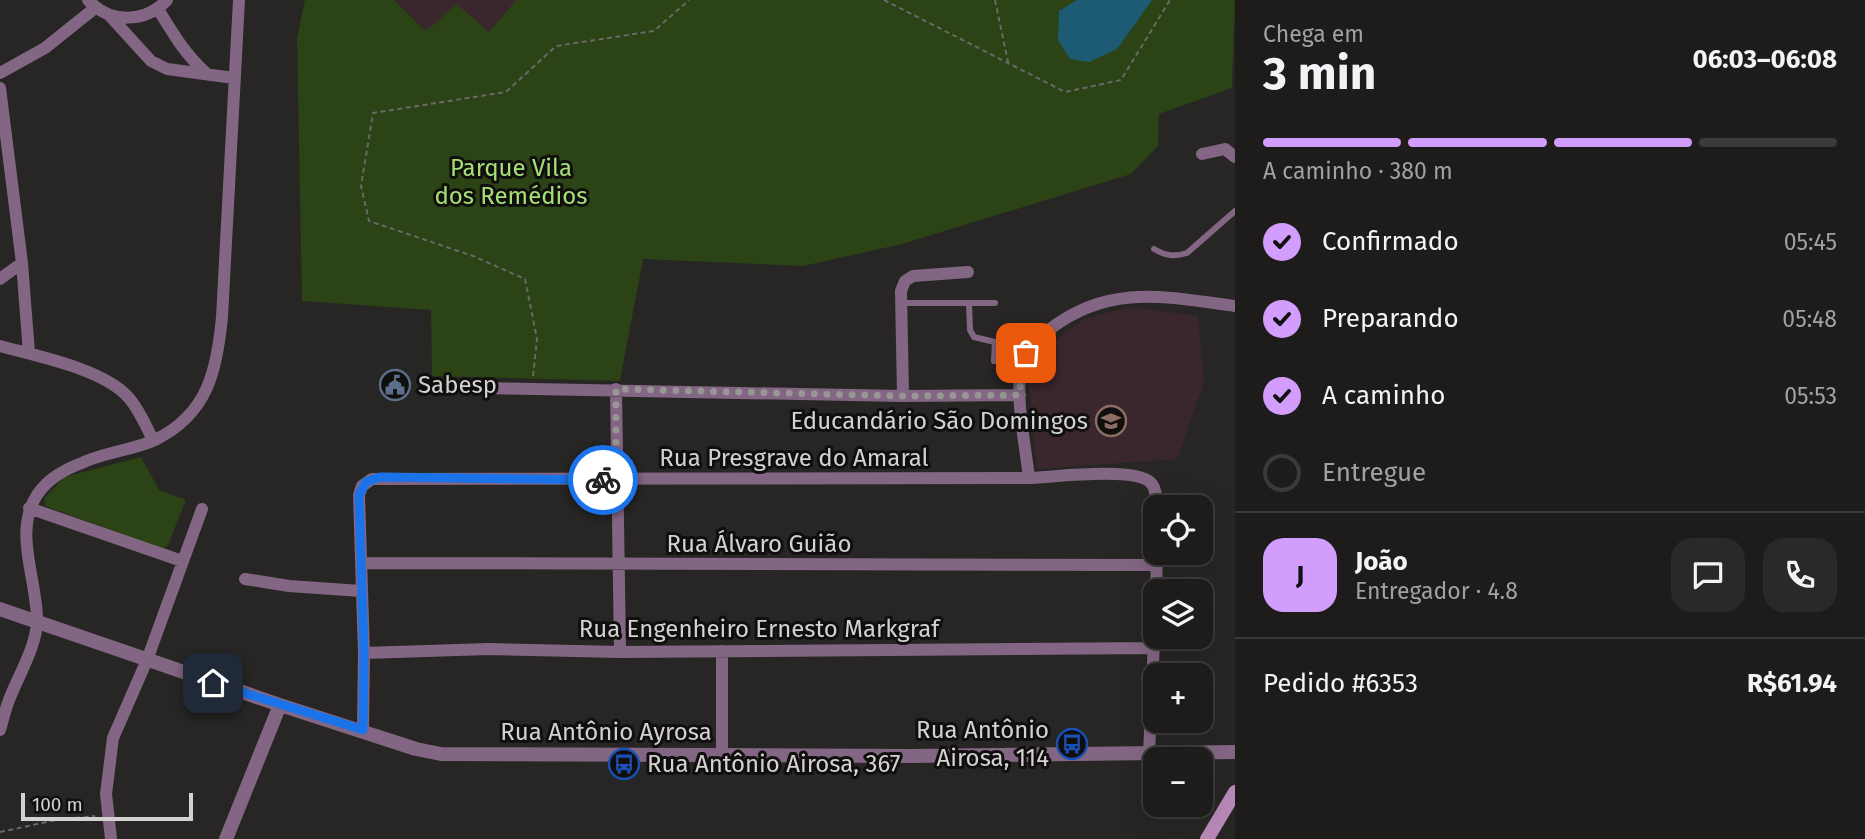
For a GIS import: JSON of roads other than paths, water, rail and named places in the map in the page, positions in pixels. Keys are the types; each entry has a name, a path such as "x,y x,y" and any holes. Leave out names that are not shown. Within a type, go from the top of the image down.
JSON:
{"main road":[{"path":"1207,839 1235,792"}],"street":[{"path":"0,730 33,642 37,621 26,531 29,508 38,492 66,469 153,440 179,425 197,406 209,385 219,355 236,1"},
{"path":"0,73 45,48 91,4 110,15 126,19 143,16 163,4 173,36 205,73"},
{"path":"110,15 151,61 167,69 234,78"},
{"path":"0,88 22,263 29,354"},
{"path":"1202,154 1225,149 1235,157"},
{"path":"0,279 22,263"},
{"path":"903,396 901,291 905,281 913,276 968,272"},
{"path":"1029,478 1020,395 1021,369 1026,353 1035,340 1062,320 1099,302 1145,295 1235,306"},
{"path":"0,346 94,374 115,385 142,416 153,440"},
{"path":"477,388 903,396 1020,395"},
{"path":"616,389 620,653"},
{"name":"Rua Presgrave do Amaral","path":"363,730 364,653 359,495 362,486 372,479 1029,478 1132,474 1150,481 1156,495"},
{"path":"29,508 182,562"},
{"path":"111,839 107,784 113,738 147,660 202,509"},
{"name":"Rua Álvaro Guião","path":"361,563 618,565 1143,559"},
{"path":"245,579 289,586 361,591"},
{"name":"Rua Antônio Ayrosa","path":"0,609 280,705 416,749 441,754 1143,754"},
{"name":"Rua Engenheiro Ernesto Markgraf","path":"364,653 488,649 620,653 1143,648"},
{"path":"1149,747 1154,649"},
{"path":"722,651 722,755"},
{"path":"226,839 280,705"},
{"name":"Rua Antônio Ayrosa","path":"1213,753 1235,752"}],"lane":[{"path":"1154,249 1164,255 1177,256 1187,253 1235,211"},
{"path":"901,303 995,303"},
{"path":"969,303 970,330 974,337 995,342 994,361"}],"water":[{"path":"1077,0 1152,0 1117,49 1089,62 1070,59 1058,40 1059,11"}],"place":[{"name":"Sabesp","path":"395,385"},
{"name":"Educandário São Domingos","path":"1111,421"},
{"name":"Rua Antônio Airosa, 114","path":"1072,744"},
{"name":"Rua Antônio Airosa, 367","path":"624,764"}],"park label":[{"name":"Parque Vila dos Remédios","path":"511,182"}]}
